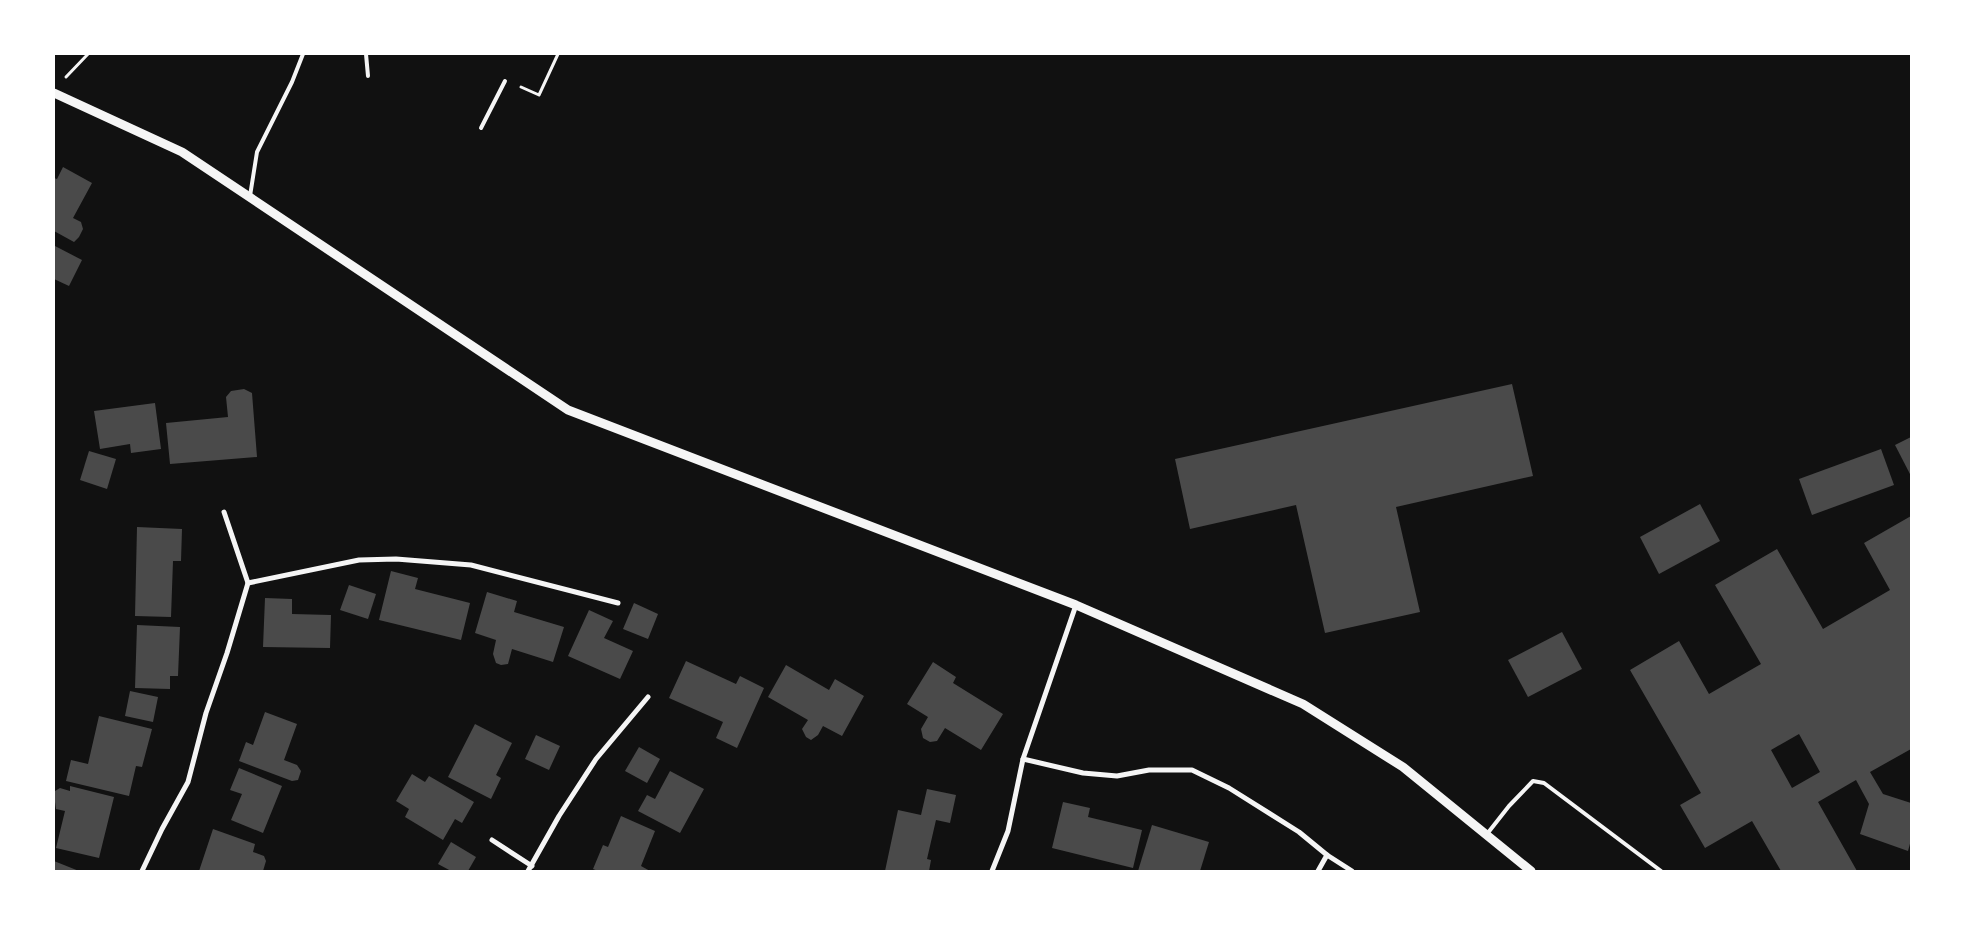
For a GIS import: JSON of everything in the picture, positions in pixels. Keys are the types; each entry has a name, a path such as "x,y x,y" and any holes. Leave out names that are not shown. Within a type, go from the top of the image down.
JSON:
{"street":[{"path":"54,93 182,152 568,410 1076,604 1303,704 1403,767 1531,871"},
{"path":"142,871 188,782 206,713 227,653 248,583 224,512"},
{"path":"248,583 359,560 396,559 471,565 618,603"},
{"path":"992,871 1008,830 1023,759 1076,604"},
{"path":"528,871 559,816 596,759 648,696"},
{"path":"1023,759 1083,773 1116,776 1149,770 1192,770 1228,788 1299,832 1327,855 1352,871"},
{"path":"492,840 532,866"},
{"path":"1318,871 1327,855"}],"lane":[{"path":"250,197 257,152 292,82 303,54"},
{"path":"366,54 368,76"},
{"path":"481,128 505,81"},
{"path":"1486,835 1533,781 1544,783 1660,871"}],"path":[{"path":"60,83 88,54"},
{"path":"505,81 539,95 558,54"}],"building":[{"path":"63,167 92,183 73,218 81,222 83,229 74,242 54,231 54,178 57,179"},
{"path":"55,246 82,260 69,286 54,279"},
{"path":"1512,384 1533,476 1396,507 1420,612 1325,633 1296,505 1190,529 1175,459"},
{"path":"244,389 252,393 257,457 170,464 166,423 228,417 226,397 231,391"},
{"path":"155,403 161,449 131,453 130,444 100,449 94,411"},
{"path":"1911,437 1911,476 1895,445"},
{"path":"1881,449 1894,485 1812,515 1799,479"},
{"path":"89,451 116,459 107,489 80,480"},
{"path":"1700,504 1720,541 1659,574 1640,537"},
{"path":"1911,516 1911,749 1870,772 1883,794 1911,803 1911,840 1908,851 1860,834 1869,804 1856,780 1818,802 1857,871 1781,871 1752,821 1705,848 1680,805 1701,793 1630,670 1679,641 1709,694 1761,664 1715,585 1777,549 1823,629 1890,590 1864,543","holes":["1799,734 1820,772 1792,788 1771,750"]},
{"path":"137,527 182,529 181,561 173,561 171,617 135,616"},
{"path":"391,571 418,578 415,589 470,603 461,640 379,620"},
{"path":"349,585 376,594 368,619 340,610"},
{"path":"487,592 517,601 514,612 564,627 553,662 512,649 508,664 501,665 496,663 493,654 496,640 475,633"},
{"path":"265,598 292,599 292,614 331,615 330,648 263,647"},
{"path":"634,603 658,614 648,639 623,629"},
{"path":"589,610 613,621 604,638 633,651 620,679 568,656"},
{"path":"137,625 180,627 178,676 170,676 170,689 135,688"},
{"path":"1562,632 1582,669 1528,697 1508,660"},
{"path":"686,661 736,684 740,676 764,688 737,748 716,738 723,722 669,698"},
{"path":"933,662 956,677 953,683 1003,714 981,750 945,728 937,741 930,742 923,738 921,729 928,717 907,704"},
{"path":"786,665 829,690 835,679 864,696 842,736 823,726 818,735 811,740 806,737 802,729 808,720 768,697"},
{"path":"130,691 158,697 153,722 125,716"},
{"path":"265,712 297,724 284,760 297,765 301,771 298,780 292,781 239,761 246,742 253,745"},
{"path":"99,716 152,729 142,767 136,766 129,796 66,781 71,760 88,764"},
{"path":"475,724 512,743 496,775 501,778 491,799 448,777"},
{"path":"536,735 560,746 549,770 525,759"},
{"path":"639,747 660,759 647,783 625,771"},
{"path":"239,768 282,786 263,833 231,820 242,794 230,790"},
{"path":"670,771 704,789 680,833 638,811 647,795 655,799"},
{"path":"412,774 425,782 429,776 474,802 462,823 455,819 443,840 405,817 409,809 396,801"},
{"path":"70,786 114,797 99,858 56,848 65,811 56,809 54,795 55,791 60,788 70,791"},
{"path":"927,789 956,795 950,823 936,820 927,859 931,860 929,871 885,871 898,810 921,815"},
{"path":"1063,802 1090,808 1088,817 1142,830 1133,868 1052,848"},
{"path":"621,816 655,831 641,866 650,871 598,871 593,869 603,845 608,847"},
{"path":"1152,825 1209,842 1200,871 1138,871"},
{"path":"213,829 255,844 253,852 264,856 266,861 263,871 199,871"},
{"path":"451,842 476,857 468,871 451,871 438,864"},
{"path":"54,861 79,871 54,871"}]}
